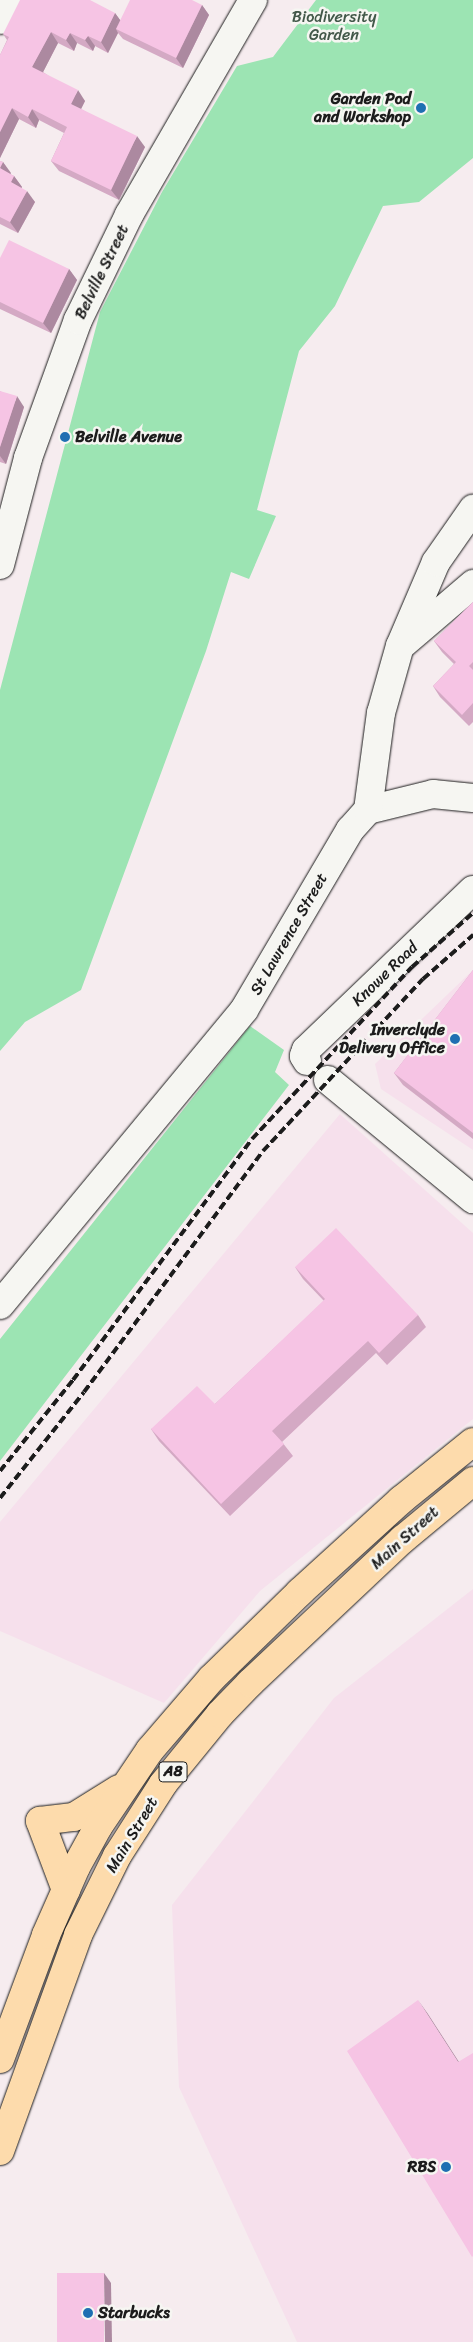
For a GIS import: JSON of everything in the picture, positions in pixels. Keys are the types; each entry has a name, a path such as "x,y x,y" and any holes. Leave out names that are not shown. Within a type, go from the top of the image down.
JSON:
{"highway":[{"name":"Main Street","path":"0,2059 66,1890 98,1827 126,1785 179,1714 244,1647 372,1525 473,1442"},
{"name":"Main Street","path":"0,2151 78,1935 117,1856 163,1784 220,1714 250,1683 403,1539 473,1481"},
{"path":"66,1890 40,1821 74,1817 126,1785"}],"street":[{"path":"0,20 9,0"},
{"name":"Belville Street","path":"0,565 28,458 78,320 129,215 253,0"},
{"path":"473,509 436,562 400,646 381,713 368,810 433,794 473,798"},
{"path":"400,646 473,584"},
{"name":"St Lawrence Street","path":"0,1305 244,1010 350,830 368,810"},
{"name":"Knowe Road","path":"307,1061 304,1056 306,1050 473,890"},
{"path":"328,1080 473,1199"}],"shaded area":[{"path":"473,970 473,1150 381,1089 375,1064"},
{"path":"340,1114 473,1233 473,1419 260,1591 164,1703 0,1631 0,1522"},
{"path":"473,1589 473,2342 297,2342 179,2087 172,1905 334,1698"}],"green space":[{"name":"Biodiversity Garden","path":"316,0 473,0 473,158 419,202 383,206 335,306 299,351 257,510 276,516 249,579 231,572 206,651 81,990 25,1022 0,1051 0,690 100,312 162,192 237,66 273,57"},
{"path":"250,1026 284,1050 275,1072 289,1085 0,1461 0,1339"}],"building":[{"path":"20,0 90,0 115,13 101,42 88,36 85,40 70,33 66,40 51,32 32,67 78,90 71,104 137,136 111,190 51,161 67,127 32,109 28,117 12,108 0,132 0,55 9,37 3,34"},
{"path":"130,0 192,0 202,5 176,58 116,29"},
{"path":"0,168 14,176 11,182 27,191 10,222 0,217"},
{"path":"9,240 69,269 43,323 0,302 0,258"},
{"path":"0,391 17,396 0,447"},
{"path":"473,602 473,662 469,666 473,670 473,703 462,715 433,686 456,662 434,641"},
{"name":"Inverclyde Delivery Office","path":"473,970 473,1133 394,1073"},
{"path":"336,1228 418,1315 379,1353 368,1341 272,1431 284,1444 221,1504 151,1429 197,1386 215,1404 325,1299 295,1267"},
{"name":"RBS","path":"418,2000 458,2062 473,2053 472,2257 347,2051"},
{"name":"Starbucks","path":"57,2273 104,2273 104,2342 57,2342"}],"railway":[{"path":"0,1471 73,1380 252,1139 412,967 473,913"},
{"path":"0,1498 84,1392 263,1151 423,979 473,935"}],"place":[{"name":"Garden Pod and Workshop","path":"421,108"},
{"name":"Belville Avenue","path":"65,437"},
{"name":"Inverclyde Delivery Office","path":"455,1039"},
{"name":"RBS","path":"446,2167"},
{"name":"Starbucks","path":"88,2313"}]}
